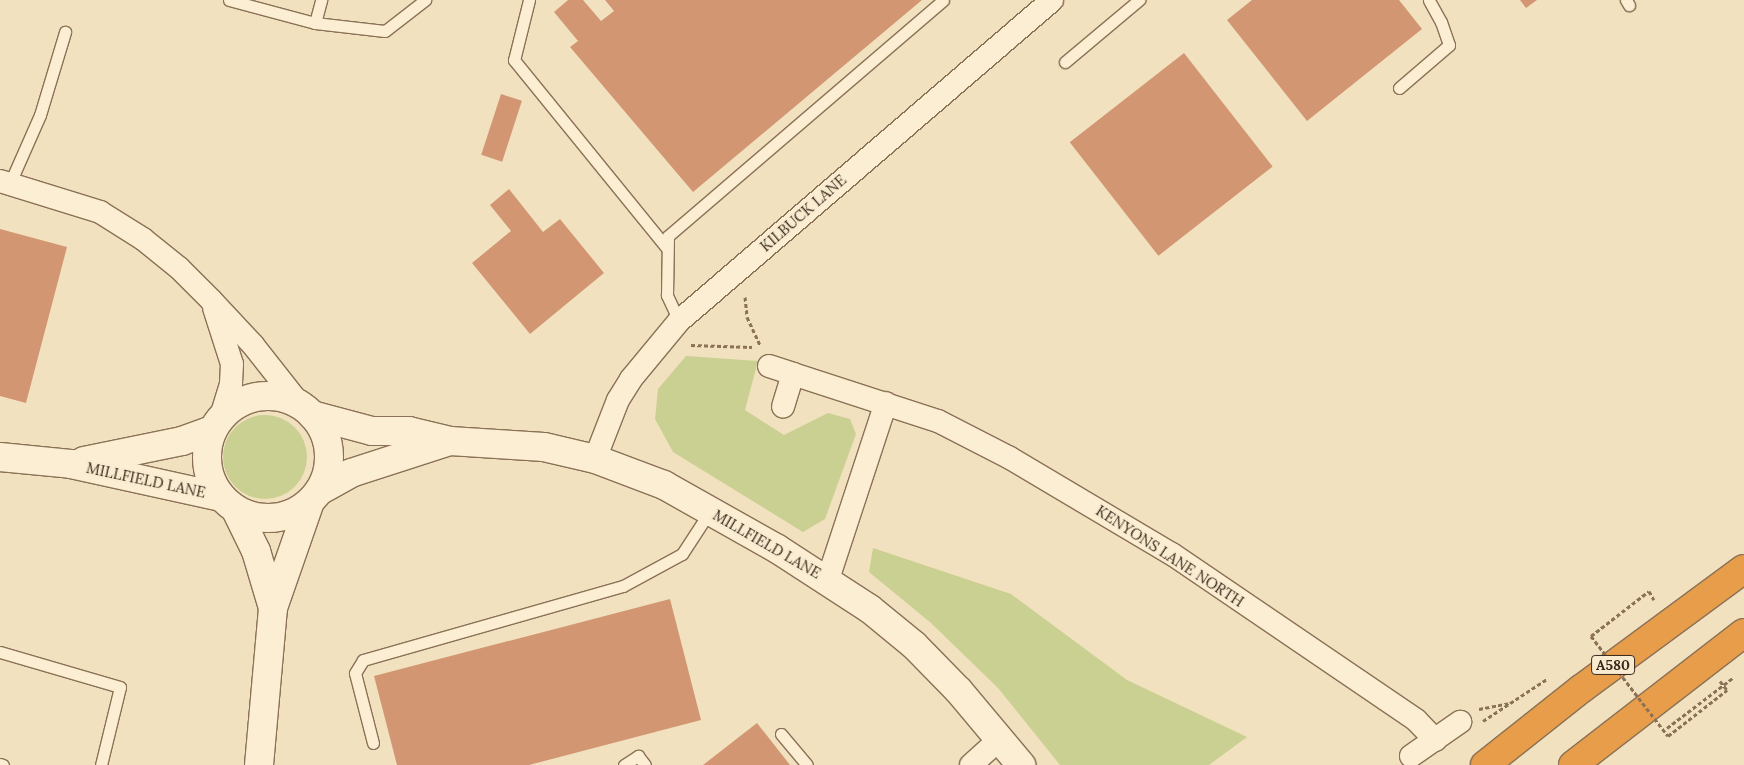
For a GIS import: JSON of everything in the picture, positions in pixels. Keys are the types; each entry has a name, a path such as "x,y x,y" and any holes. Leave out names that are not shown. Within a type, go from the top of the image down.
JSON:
{"highway":[{"name":"A580","path":"1485,765 1581,689 1744,569"},
{"path":"1572,765 1744,633"},
{"path":"1466,765 1581,689"}],"street":[{"name":"KILBUCK LANE","path":"595,459 618,400 630,379 679,321 1052,0"},
{"path":"5,182 100,212 143,238 179,268 254,345 324,432 329,451 327,472 314,496 273,608 259,765"},
{"path":"211,300 232,364 231,384 207,447 207,465 212,482 229,504 265,573 273,608"},
{"name":"KENYONS LANE NORTH","path":"769,366 938,421 1010,458 1164,550 1416,720 1435,740"},
{"path":"783,407 793,374"},
{"path":"217,423 243,402 268,396 285,398 307,410"},
{"path":"828,579 886,403"},
{"name":"MILLFIELD LANE","path":"307,410 372,431 409,431 450,441 544,447 595,459 664,485 828,579 914,645 1000,739 1021,765"},
{"name":"MILLFIELD LANE","path":"71,464 182,441 217,423"},
{"name":"MILLFIELD LANE","path":"314,496 351,473 450,441"},
{"name":"MILLFIELD LANE","path":"0,457 71,464 229,504"},
{"path":"229,504 255,517 275,518 294,513 314,496"},
{"path":"1411,756 1435,740 1469,724"},
{"path":"971,765 1000,739"}],"lane":[{"path":"229,0 315,23 385,31 425,0"},
{"path":"315,23 321,0"},
{"path":"529,0 514,60 667,248"},
{"path":"679,321 667,295 668,236 943,0"},
{"path":"1065,62 1139,0"},
{"path":"1399,88 1448,45 1441,22 1429,0"},
{"path":"5,182 40,115 65,32"},
{"path":"373,743 355,673 363,660 623,586 682,554 710,511"},
{"path":"0,652 120,687 101,765"},
{"path":"781,734 807,765"},
{"path":"624,765 638,756 645,765"}],"path":[{"path":"686,344 698,347 762,348 745,308 752,257"},
{"path":"1655,599 1648,590 1590,636 1668,736 1727,690 1720,681"},
{"path":"1590,649 1605,638"},
{"path":"1469,724 1513,702 1552,676"},
{"path":"1469,724 1476,710 1513,702"}],"green space":[{"path":"686,356 758,361 745,410 784,435 828,413 850,419 856,434 825,519 803,532 673,452 655,419 658,389"},
{"path":"265,415 281,418 295,427 304,441 307,457 304,473 295,487 281,496 265,499 249,496 235,487 226,473 223,457 226,441 235,427 249,418"},
{"path":"873,548 1011,594 1127,680 1247,737 1209,765 1060,765 998,688 931,623 869,572"}],"building":[{"path":"568,0 583,0 601,21 614,11 605,0 922,0 693,192 570,47 578,41 554,12"},
{"path":"1252,0 1399,0 1422,29 1307,121 1227,20"},
{"path":"1520,0 1537,0 1526,8"},
{"path":"1184,53 1273,166 1158,256 1070,142"},
{"path":"501,94 522,101 502,162 481,155"},
{"path":"509,189 543,232 560,219 604,273 530,334 472,263 511,231 490,205"},
{"path":"0,229 67,247 26,403 0,396"},
{"path":"670,599 701,720 529,765 397,765 374,676"},
{"path":"757,723 790,765 703,765"}]}
